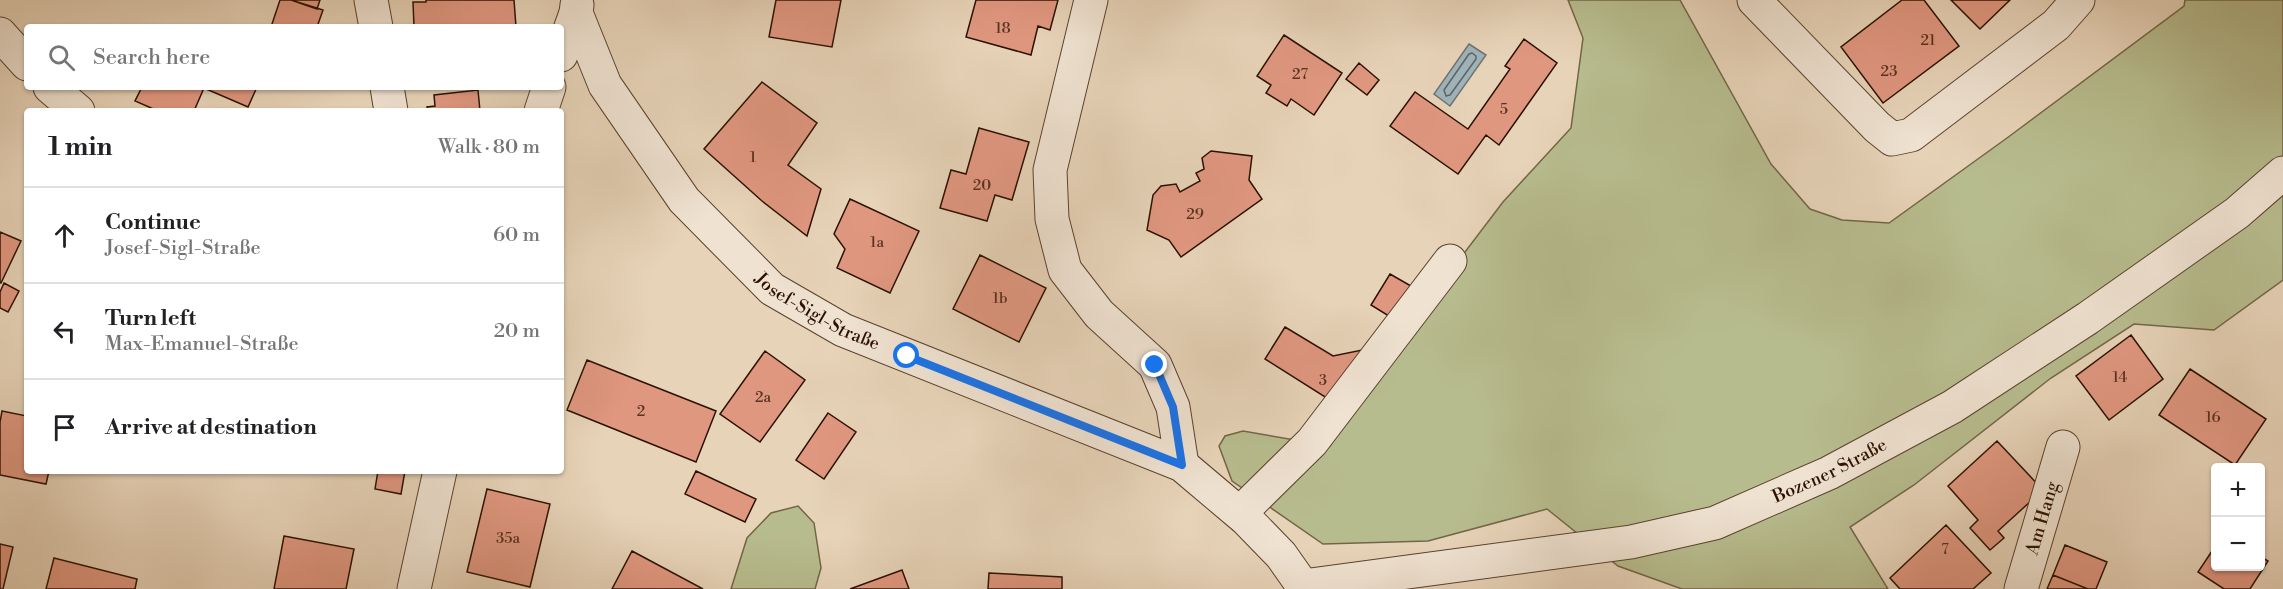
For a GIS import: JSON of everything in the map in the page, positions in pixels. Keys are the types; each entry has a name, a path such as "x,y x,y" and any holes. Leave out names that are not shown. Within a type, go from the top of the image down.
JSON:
{"street":[{"path":"370,0 375,24"},
{"path":"1091,0 1050,170 1052,219 1065,270 1099,314 1155,365 1173,407 1182,465"},
{"path":"1754,0 1892,140 1911,135 2055,25 2078,0"},
{"path":"564,46 577,7"},
{"name":"Josef-Sigl-Straße","path":"577,7 605,85 684,200 772,289 843,330 1182,465 1240,513 1281,555 1304,588"},
{"path":"0,34 24,61"},
{"path":"54,90 74,108"},
{"path":"388,90 390,108"},
{"path":"542,108 548,90"},
{"name":"Bozener Straße","path":"1304,588 1631,542 1715,523 1828,473 1952,408 2088,318 2228,220 2283,173"},
{"path":"1240,513 1312,442 1450,261"},
{"name":"Am Hang","path":"2021,589 2063,447"},
{"path":"414,589 439,474"}],"green space":[{"path":"1568,0 1680,0 1771,164 1810,209 1842,220 1889,223 2184,6 2185,0 2283,0 2283,280 2214,330 2134,324 2051,378 1914,485 1850,527 1888,589 1682,589 1618,566 1547,509 1428,541 1323,544 1232,481 1219,446 1225,436 1243,431 1330,446 1373,373 1503,202 1571,128 1583,38"},
{"path":"798,506 814,523 821,568 815,589 731,589 747,538 771,513"}],"water":[{"path":"1469,44 1486,55 1450,106 1434,94"}],"building":[{"path":"280,0 291,0 323,10 318,24 272,24"},
{"path":"291,0 320,0 317,9"},
{"path":"426,0 514,0 516,24 414,24 413,2 426,2"},
{"path":"776,0 841,0 832,47 769,37"},
{"path":"976,0 1058,0 1050,30 1038,26 1031,55 966,37"},
{"path":"1902,0 1924,0 1959,46 1883,103 1841,47"},
{"path":"1951,0 2010,0 1980,29"},
{"path":"1284,35 1342,73 1314,115 1291,99 1287,106 1266,93 1271,85 1257,76"},
{"path":"1524,39 1557,63 1499,145 1486,135 1458,174 1390,126 1415,92 1468,129 1510,69 1505,66"},
{"path":"1359,63 1379,80 1367,95 1346,79"},
{"path":"762,82 817,123 788,165 821,189 807,236 762,201 704,149"},
{"path":"140,90 203,90 195,108 151,108 135,101"},
{"path":"209,90 256,90 248,107"},
{"path":"478,90 480,108 427,108 435,106 434,95"},
{"path":"979,128 1029,142 1012,200 995,195 987,221 940,208 951,170 966,174"},
{"path":"1211,151 1252,156 1249,180 1262,199 1181,257 1169,240 1147,230 1153,195 1161,186 1176,184 1180,192 1200,181 1196,173 1204,169 1202,158"},
{"path":"850,199 919,231 890,293 837,268 845,249 834,234"},
{"path":"0,232 21,241 1,283 0,283"},
{"path":"980,255 1046,288 1019,342 953,309"},
{"path":"1390,274 1411,286 1392,318 1371,305"},
{"path":"4,283 19,291 8,312 0,308 0,292"},
{"path":"1285,327 1333,356 1367,349 1333,402 1265,359"},
{"path":"2131,335 2163,379 2109,420 2076,376"},
{"path":"765,351 805,380 760,442 720,414"},
{"path":"587,360 716,411 696,462 567,410"},
{"path":"2190,369 2266,419 2236,463 2232,463 2159,415"},
{"path":"2,411 24,415 24,474 48,474 46,484 0,475"},
{"path":"828,413 856,432 824,479 796,460"},
{"path":"1997,441 2043,490 1998,531 2004,538 1990,550 1970,528 1978,520 1948,486"},
{"path":"696,471 756,499 745,522 685,494"},
{"path":"378,474 404,474 401,494 375,489"},
{"path":"487,489 550,504 530,587 467,572"},
{"path":"1946,525 1991,573 1973,589 1900,589 1890,578"},
{"path":"284,536 354,549 346,589 274,589"},
{"path":"0,544 13,547 3,589 0,589"},
{"path":"2065,545 2107,562 2096,589 2088,589 2053,575"},
{"path":"632,551 703,589 612,589"},
{"path":"2211,552 2211,571 2262,571 2250,589 2224,589 2198,572"},
{"path":"54,558 137,579 135,589 46,589"},
{"path":"902,570 909,589 850,589"},
{"path":"989,573 1062,577 1062,589 988,589"},
{"path":"2053,575 2088,589 2047,589"}],"route":[{"path":"907,356 1182,465 1173,407 1155,365"}]}
